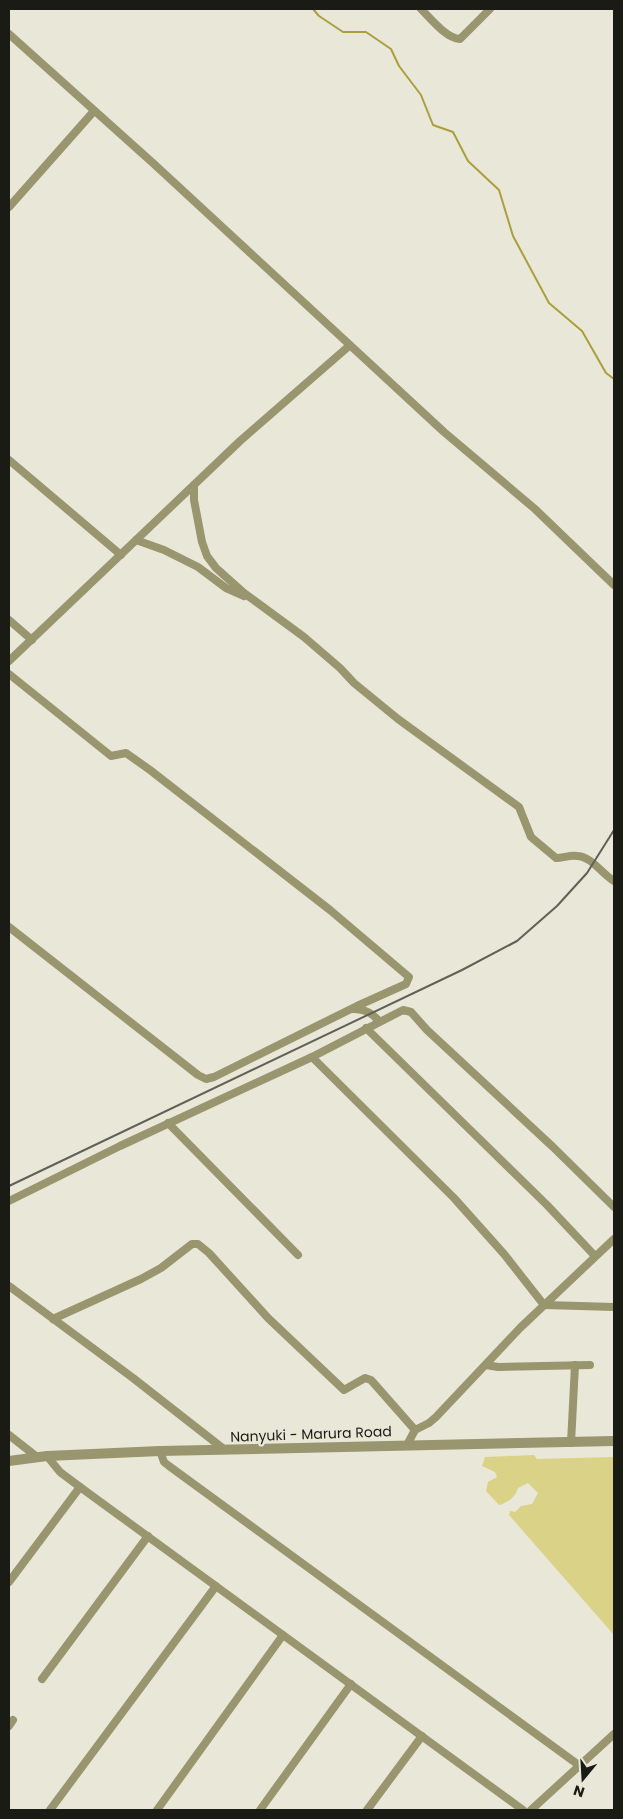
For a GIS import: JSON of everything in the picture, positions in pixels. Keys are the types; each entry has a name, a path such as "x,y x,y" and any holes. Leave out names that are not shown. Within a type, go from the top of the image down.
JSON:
{"street":[{"path":"421,9 454,39 460,39 490,9"},
{"path":"9,34 172,181 444,432 547,520 614,585"},
{"path":"9,207 94,110"},
{"path":"9,662 240,441 349,346"},
{"path":"9,460 121,555"},
{"path":"194,485 194,500 202,542 216,568 253,599 304,637 340,668 354,683 398,719 518,807 531,837 556,858 576,855 585,857 614,881"},
{"path":"136,540 164,550 198,567 226,588 253,599"},
{"path":"9,620 32,640"},
{"path":"9,674 111,756 126,753 150,770 330,910 394,962 409,977 406,984 214,1077 206,1079 198,1075 9,927"},
{"path":"352,1009 362,1009 371,1013 379,1021"},
{"path":"9,1201 168,1123 312,1057 403,1010 411,1012 427,1030 553,1146 614,1207"},
{"path":"366,1028 547,1205 595,1256"},
{"path":"312,1057 454,1198 504,1254 544,1305"},
{"path":"168,1123 298,1255"},
{"path":"407,1445 415,1430 436,1418 466,1384 544,1305 614,1239"},
{"path":"53,1319 161,1268 195,1243 204,1247 268,1318 344,1390 365,1378 371,1380 415,1430"},
{"path":"9,1286 133,1378 225,1450"},
{"path":"544,1305 614,1307"},
{"path":"486,1365 498,1367 590,1365"},
{"path":"571,1443 575,1365"},
{"path":"9,1435 42,1456 80,1487 523,1810"},
{"name":"Nanyuki - Marura Road","path":"9,1461 42,1456 160,1451 614,1441"},
{"path":"160,1451 164,1462 169,1466 580,1766"},
{"path":"9,1582 80,1487"},
{"path":"42,1679 148,1536"},
{"path":"50,1810 216,1586"},
{"path":"157,1810 283,1635"},
{"path":"260,1810 351,1684"},
{"path":"367,1810 422,1736"},
{"path":"532,1810 613,1739"}],"shaded area":[{"path":"534,1455 537,1459 614,1457 614,1635 509,1515 510,1511 515,1512 521,1506 532,1504 538,1493 528,1483 518,1488 511,1499 499,1505 486,1491 488,1482 497,1477 495,1472 482,1466 485,1457"}],"waterway":[{"path":"313,9 319,16 343,32 366,32 391,49 399,66 421,95 433,125 453,132 468,161 499,190 513,236 549,303 582,331 606,373 614,379"}],"railway":[{"path":"9,1186 462,970 517,941 557,906 587,873 614,830"}]}
